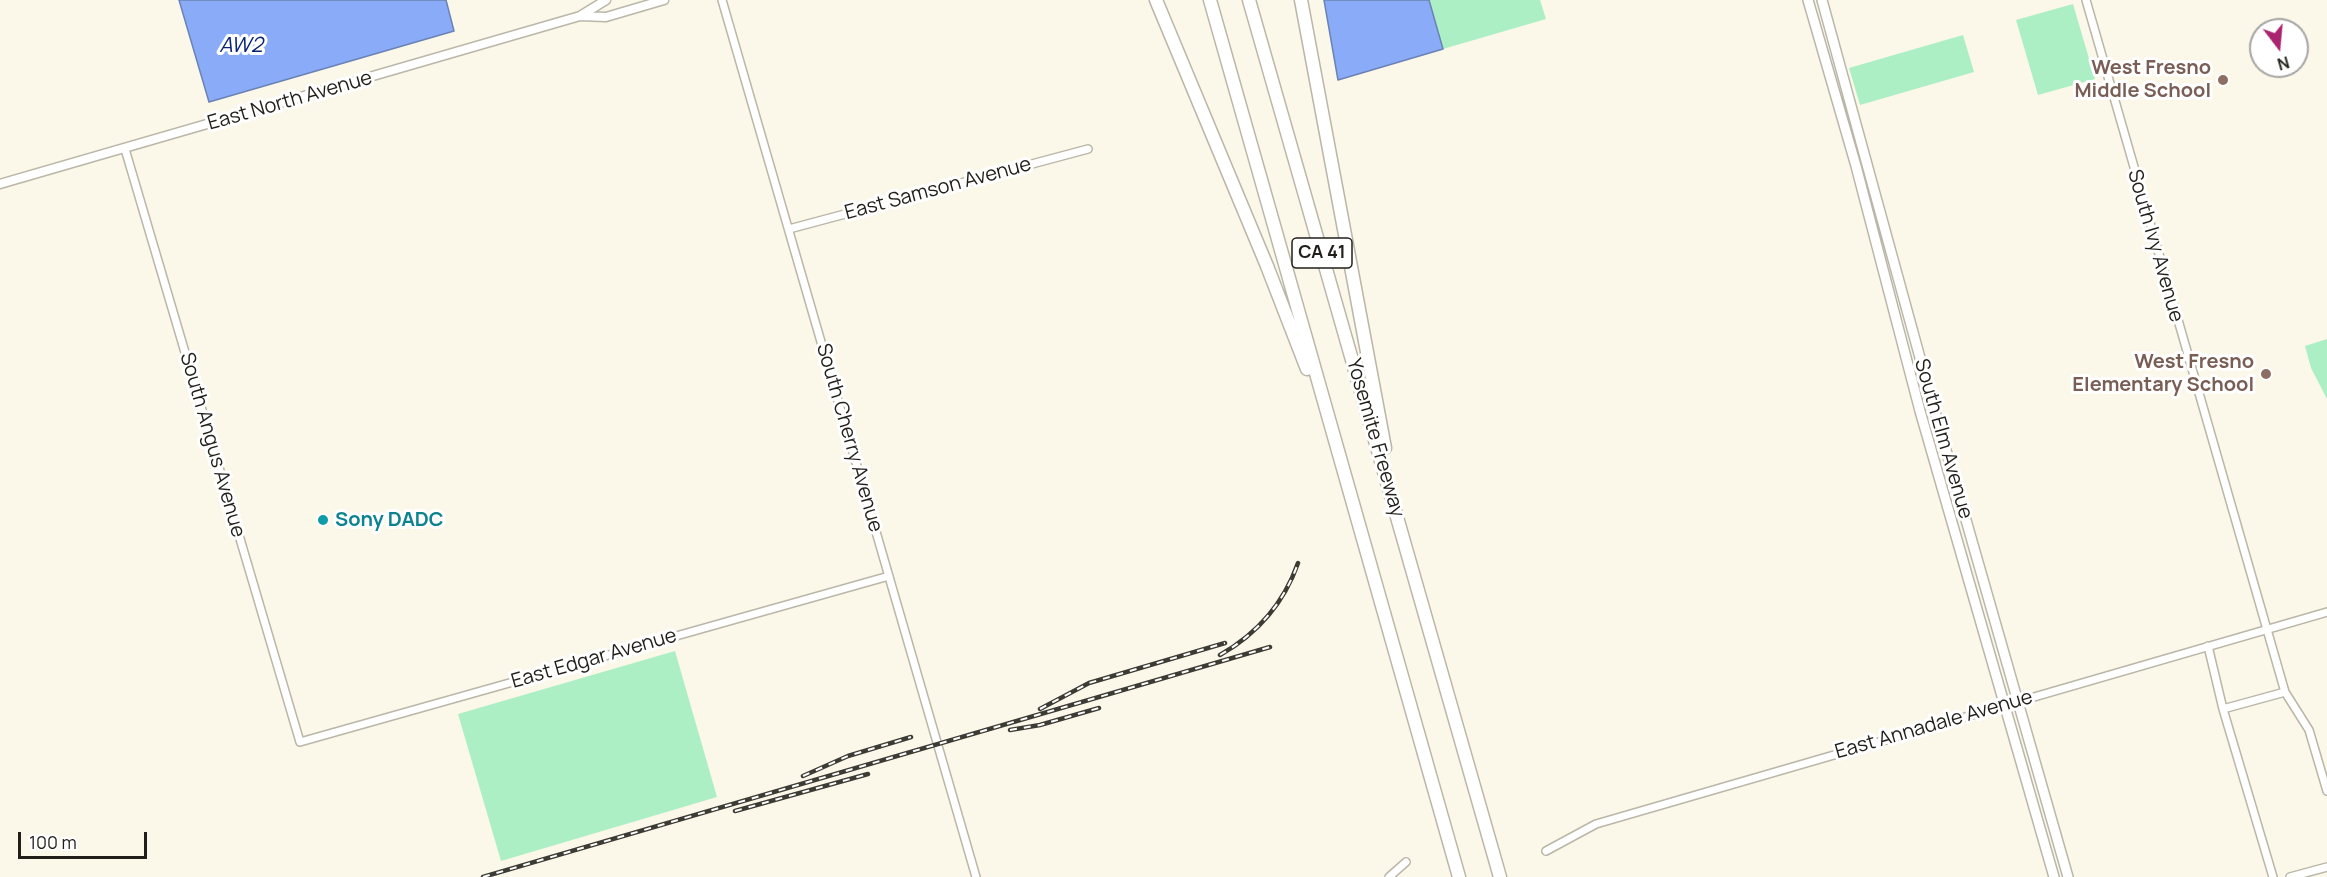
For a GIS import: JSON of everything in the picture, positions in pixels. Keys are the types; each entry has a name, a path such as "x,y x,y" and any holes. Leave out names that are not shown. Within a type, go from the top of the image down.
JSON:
{"highway":[{"path":"1156,0 1267,266 1342,470"},
{"name":"Yosemite Freeway","path":"1210,0 1459,877"},
{"name":"Yosemite Freeway","path":"1249,0 1500,877"},
{"path":"1301,0 1376,390 1395,506"}],"main road":[{"name":"South Elm Avenue","path":"1808,0 1920,411 2054,877"},
{"name":"South Elm Avenue","path":"1822,0 1928,387 2068,877"},
{"path":"1872,231 1886,227"}],"street":[{"name":"East North Avenue","path":"0,184 580,16 606,0"},
{"name":"East North Avenue","path":"580,16 606,17 664,0"},
{"name":"South Cherry Avenue","path":"722,0 976,877"},
{"name":"South Ivy Avenue","path":"2086,0 2178,327 2285,692 2309,730 2327,791"},
{"name":"South Angus Avenue","path":"125,149 300,742"},
{"name":"East Samson Avenue","path":"789,229 1088,149"},
{"name":"East Edgar Avenue","path":"300,742 889,576"},
{"name":"East Annadale Avenue","path":"1546,851 1596,824 2327,612"},
{"path":"2208,646 2223,709 2273,877"},
{"path":"2223,709 2285,692"},
{"path":"1389,877 1406,862"},
{"path":"2290,877 2327,867"}],"green space":[{"path":"1429,0 1540,0 1546,19 1443,49"},
{"path":"2073,4 2095,79 2038,95 2016,20"},
{"path":"1963,35 1974,72 1860,105 1849,68"},
{"path":"2327,339 2327,399 2311,368 2305,346"},
{"path":"675,651 717,797 501,861 458,714"}],"water":[{"name":"AW2","path":"179,0 446,0 454,31 209,102"},
{"path":"1324,0 1429,0 1443,49 1338,80"}],"railway":[{"path":"1220,655 1246,637 1268,616 1285,591 1298,563"},
{"path":"1040,709 1089,683 1225,643"},
{"path":"483,877 1270,647"},
{"path":"1010,730 1040,725 1099,708"},
{"path":"803,776 848,756 911,737"},
{"path":"735,811 868,774"}],"place":[{"name":"West Fresno Middle School","path":"2223,80"},
{"name":"West Fresno Elementary School","path":"2266,374"},
{"name":"Sony DADC","path":"323,520"}]}
